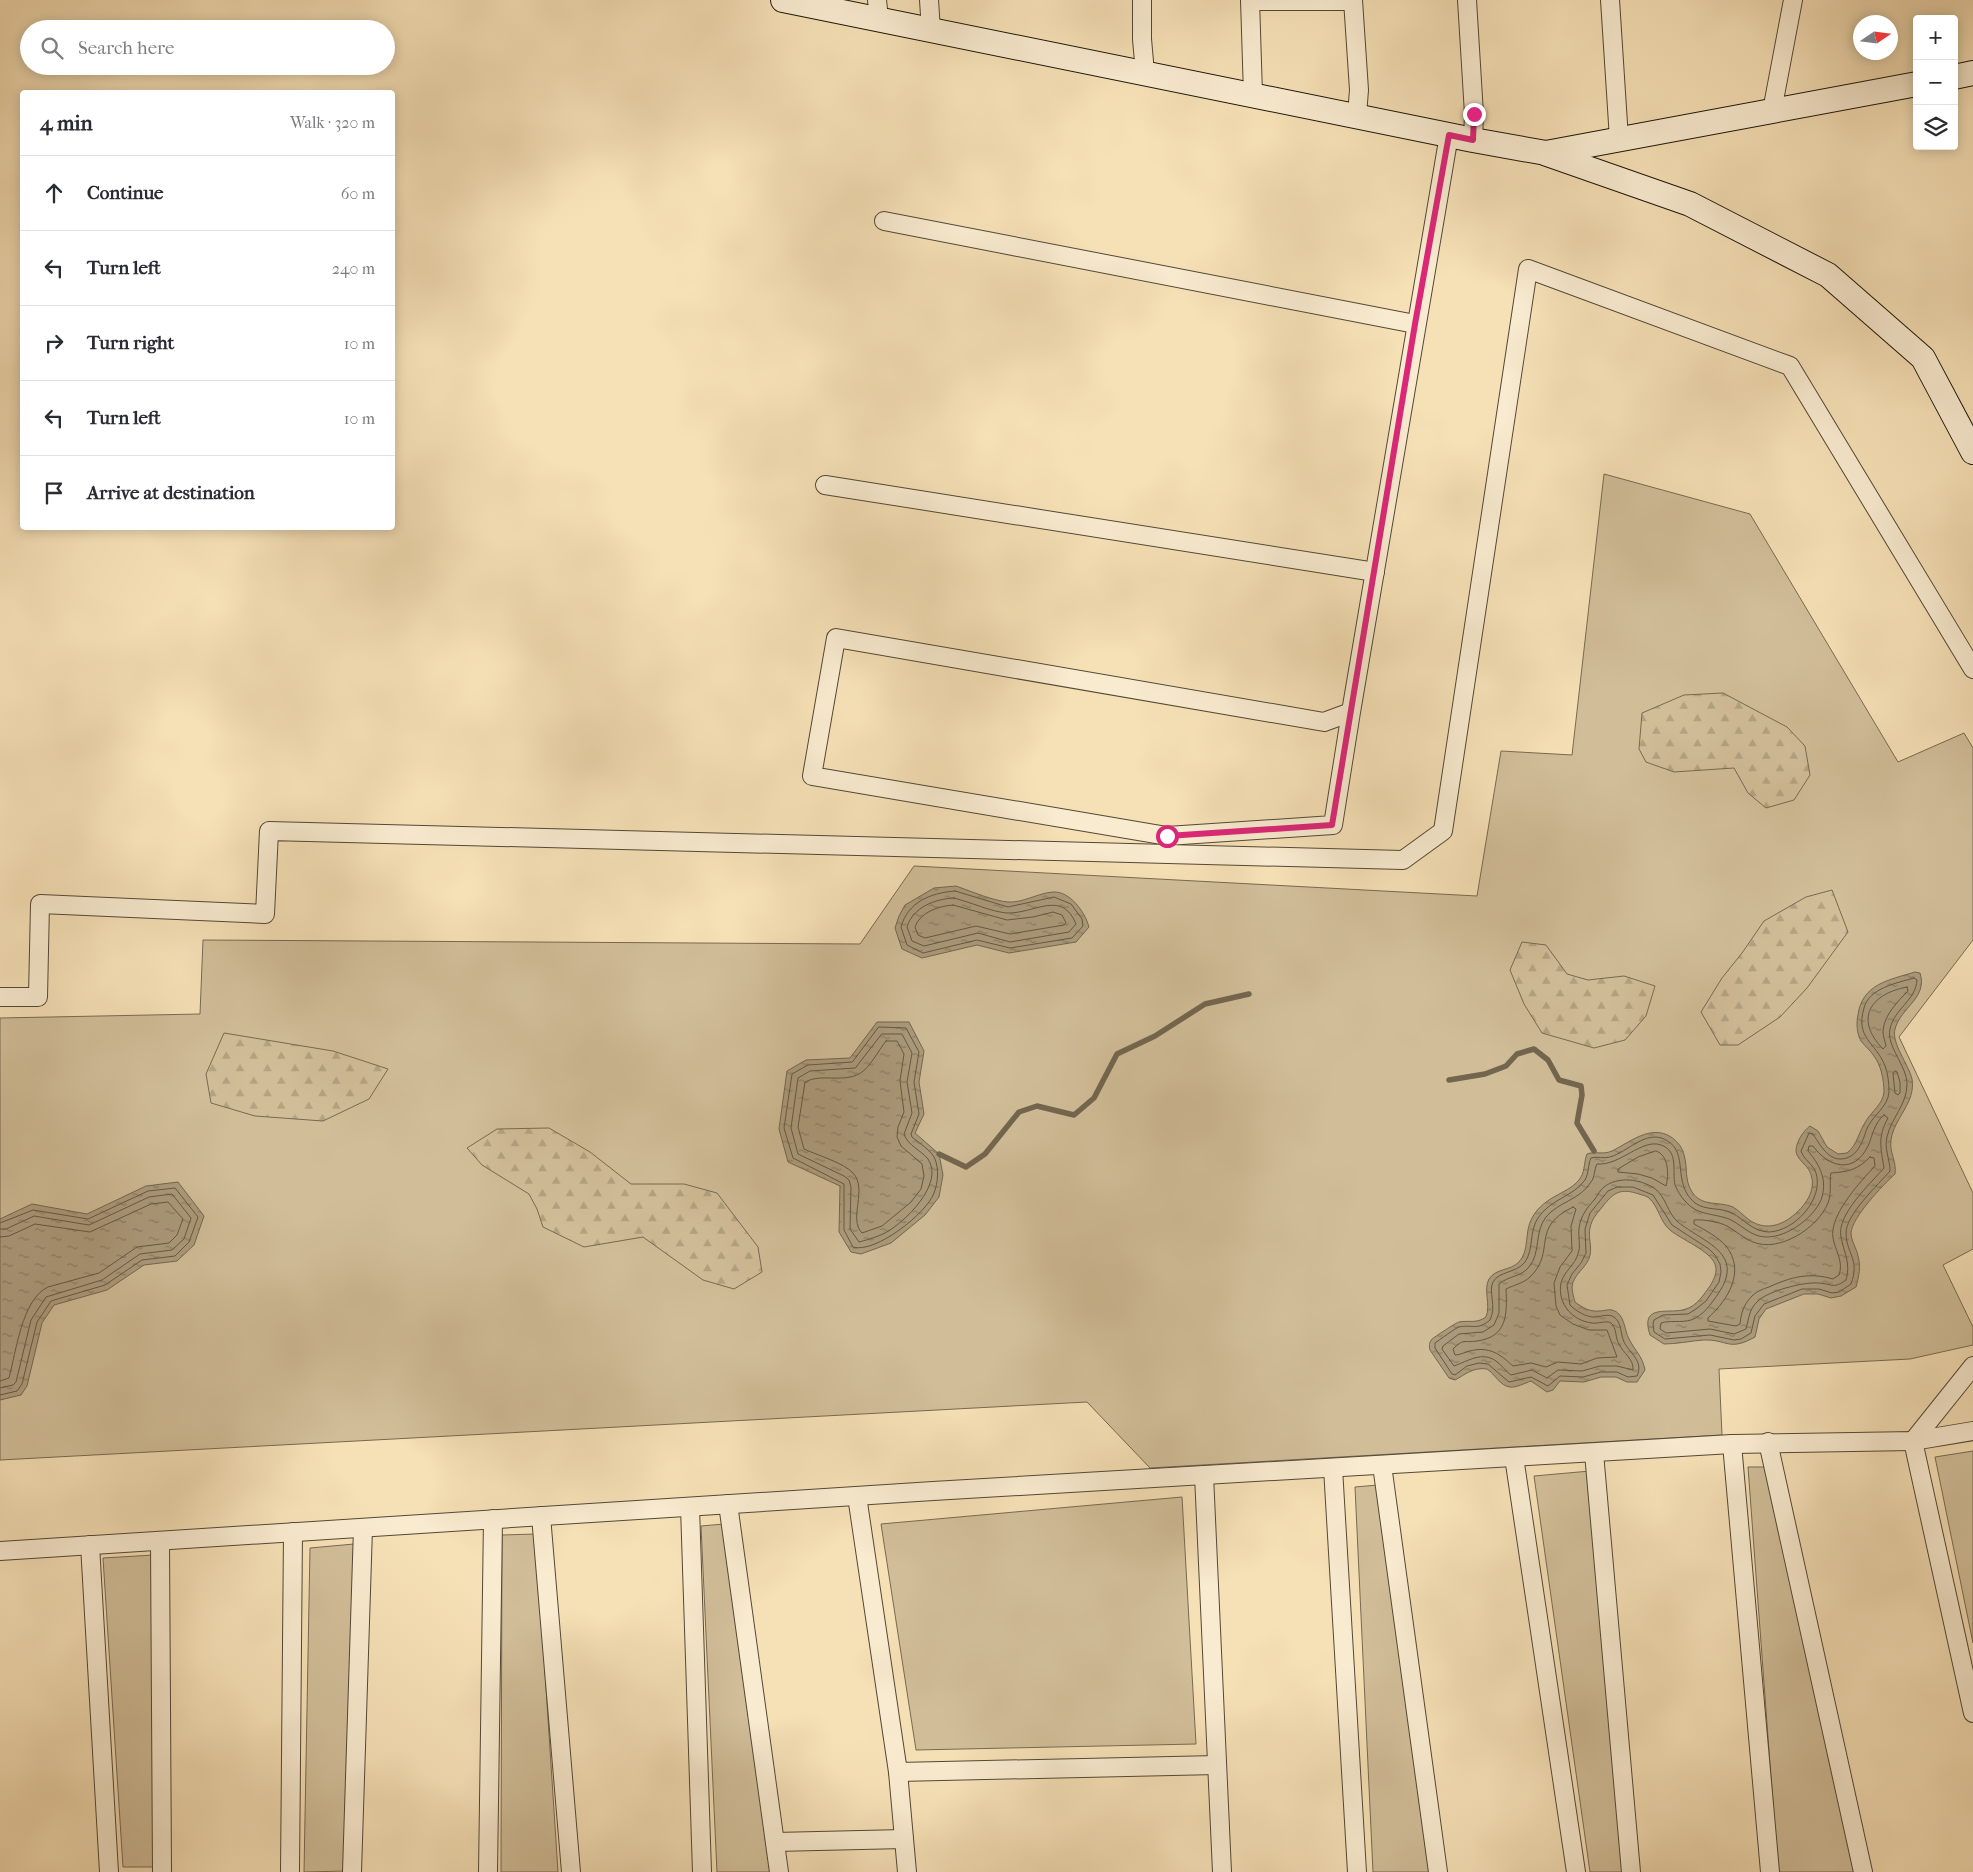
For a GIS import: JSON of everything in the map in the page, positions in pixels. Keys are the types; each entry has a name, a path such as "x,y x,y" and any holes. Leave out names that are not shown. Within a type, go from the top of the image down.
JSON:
{"main road":[{"path":"782,0 878,10 932,30 1473,140 1546,153 1690,204 1828,275 1923,358 1973,452"},
{"path":"1958,76 1973,73"},
{"path":"1546,153 1913,85"}],"street":[{"path":"929,0 932,30"},
{"path":"1142,0 1142,39 1145,73"},
{"path":"1253,94 1250,0 1353,0 1359,90 1357,115"},
{"path":"1467,0 1474,114 1473,140"},
{"path":"1610,0 1619,140"},
{"path":"1772,111 1793,0"},
{"path":"1350,712 1324,722 836,638 812,776 1167,836 1332,825 1415,324 1449,135"},
{"path":"884,221 1415,324"},
{"path":"0,997 38,997 40,904 265,914 269,831 1403,860 1443,831 1528,269 1790,366 1973,669"},
{"path":"825,485 1375,572"},
{"path":"1913,1441 1973,1366"},
{"path":"0,1551 857,1496 1732,1444 1913,1441 1973,1431"},
{"path":"1913,1441 1973,1713"},
{"path":"1768,1442 1863,1872"},
{"path":"1732,1444 1770,1872"},
{"path":"1594,1452 1631,1872"},
{"path":"1514,1457 1576,1872"},
{"path":"1382,1465 1438,1872"},
{"path":"1333,1468 1357,1872"},
{"path":"1204,1475 1222,1872"},
{"path":"857,1496 898,1772 907,1872"},
{"path":"728,1504 779,1872"},
{"path":"690,1507 702,1872"},
{"path":"540,1516 571,1872"},
{"path":"488,1872 493,1519"},
{"path":"352,1872 363,1528"},
{"path":"290,1872 293,1532"},
{"path":"160,1541 162,1872"},
{"path":"90,1545 109,1872"},
{"path":"898,1772 1217,1765"},
{"path":"775,1842 904,1839"}],"green space":[{"path":"1604,474 1750,514 1898,762 1964,733 1973,748 1973,940 1899,1037 1973,1193 1973,1249 1943,1265 1973,1327 1973,1345 1910,1359 1719,1369 1722,1435 1150,1468 1087,1402 0,1460 0,1018 200,1014 203,940 860,944 914,866 1477,896 1501,751 1572,755"},
{"path":"1723,693 1787,727 1805,746 1810,775 1794,800 1766,808 1748,793 1734,768 1674,772 1646,762 1639,749 1642,713 1684,695"},
{"path":"1832,890 1848,932 1807,988 1780,1017 1738,1045 1720,1045 1701,1012 1722,978 1764,921 1806,897"},
{"path":"1522,942 1546,945 1567,974 1588,980 1624,976 1655,986 1646,1016 1625,1040 1594,1048 1542,1033 1524,1004 1510,970"},
{"path":"224,1033 333,1051 388,1069 369,1099 323,1121 255,1116 211,1103 206,1074"},
{"path":"549,1128 590,1152 631,1184 684,1184 717,1193 758,1247 762,1272 734,1289 703,1280 643,1237 584,1247 543,1227 537,1209 529,1194 482,1165 467,1148 497,1129"},
{"path":"1973,1451 1973,1643 1935,1457"},
{"path":"1748,1467 1768,1467 1855,1872 1778,1872"},
{"path":"1590,1471 1623,1872 1590,1872 1534,1476"},
{"path":"1378,1485 1430,1872 1373,1872 1355,1487"},
{"path":"1182,1497 1196,1744 916,1750 881,1524"},
{"path":"724,1524 771,1872 717,1872 701,1526"},
{"path":"536,1534 558,1872 501,1872 502,1535"},
{"path":"354,1544 346,1871 304,1872 310,1548"},
{"path":"154,1555 154,1867 123,1867 103,1558"}],"water":[{"path":"956,886 989,898 1008,902 1047,893 1059,893 1065,895 1076,904 1084,915 1089,927 1076,942 1009,953 977,945 922,958 902,949 895,928 905,905 934,888"},
{"path":"1915,972 1920,973 1920,989 1898,1021 1894,1035 1912,1079 1911,1096 1896,1125 1891,1140 1895,1174 1862,1210 1853,1226 1851,1236 1859,1264 1856,1287 1841,1296 1831,1298 1818,1294 1804,1294 1766,1309 1759,1319 1755,1337 1739,1344 1703,1340 1664,1344 1650,1335 1649,1318 1658,1312 1686,1309 1694,1305 1710,1286 1716,1267 1707,1254 1667,1227 1649,1198 1633,1192 1618,1192 1611,1197 1593,1219 1590,1231 1591,1248 1589,1259 1575,1278 1572,1289 1575,1302 1584,1308 1596,1311 1611,1310 1622,1318 1627,1335 1644,1365 1645,1370 1637,1382 1627,1382 1616,1377 1601,1377 1584,1382 1560,1381 1553,1390 1547,1392 1531,1381 1515,1387 1506,1386 1487,1369 1474,1370 1455,1380 1449,1378 1430,1350 1431,1340 1457,1323 1476,1321 1486,1317 1488,1308 1487,1283 1489,1279 1495,1273 1512,1267 1519,1262 1525,1252 1528,1229 1537,1210 1577,1183 1581,1177 1587,1154 1612,1151 1648,1133 1656,1132 1663,1134 1671,1137 1681,1147 1687,1178 1696,1197 1705,1202 1733,1207 1748,1219 1763,1226 1779,1224 1796,1214 1809,1197 1812,1184 1809,1170 1798,1157 1796,1151 1799,1139 1804,1131 1810,1126 1818,1131 1827,1147 1838,1154 1847,1153 1856,1142 1863,1125 1883,1096 1882,1073 1879,1064 1861,1041 1857,1028 1858,1015 1865,996 1878,985"},
{"path":"877,1022 909,1022 924,1051 919,1082 924,1114 915,1133 939,1154 943,1175 939,1197 925,1215 891,1243 861,1254 851,1252 839,1232 840,1186 788,1162 779,1129 787,1071 806,1060 850,1058"},
{"path":"178,1182 204,1216 194,1245 177,1261 144,1265 107,1290 54,1305 42,1323 27,1386 21,1395 0,1400 0,1219 32,1204 87,1214 146,1186"}],"waterway":[{"path":"939,1154 966,1167 985,1154 1019,1112 1037,1106 1074,1115 1094,1098 1117,1054 1155,1036 1205,1004 1249,994"},
{"path":"1449,1080 1485,1074 1506,1066 1517,1054 1534,1049 1548,1060 1559,1080 1581,1086 1582,1095 1577,1123 1594,1151"}],"route":[{"path":"1167,836 1332,825 1415,324 1449,135 1473,140 1474,114"}]}
